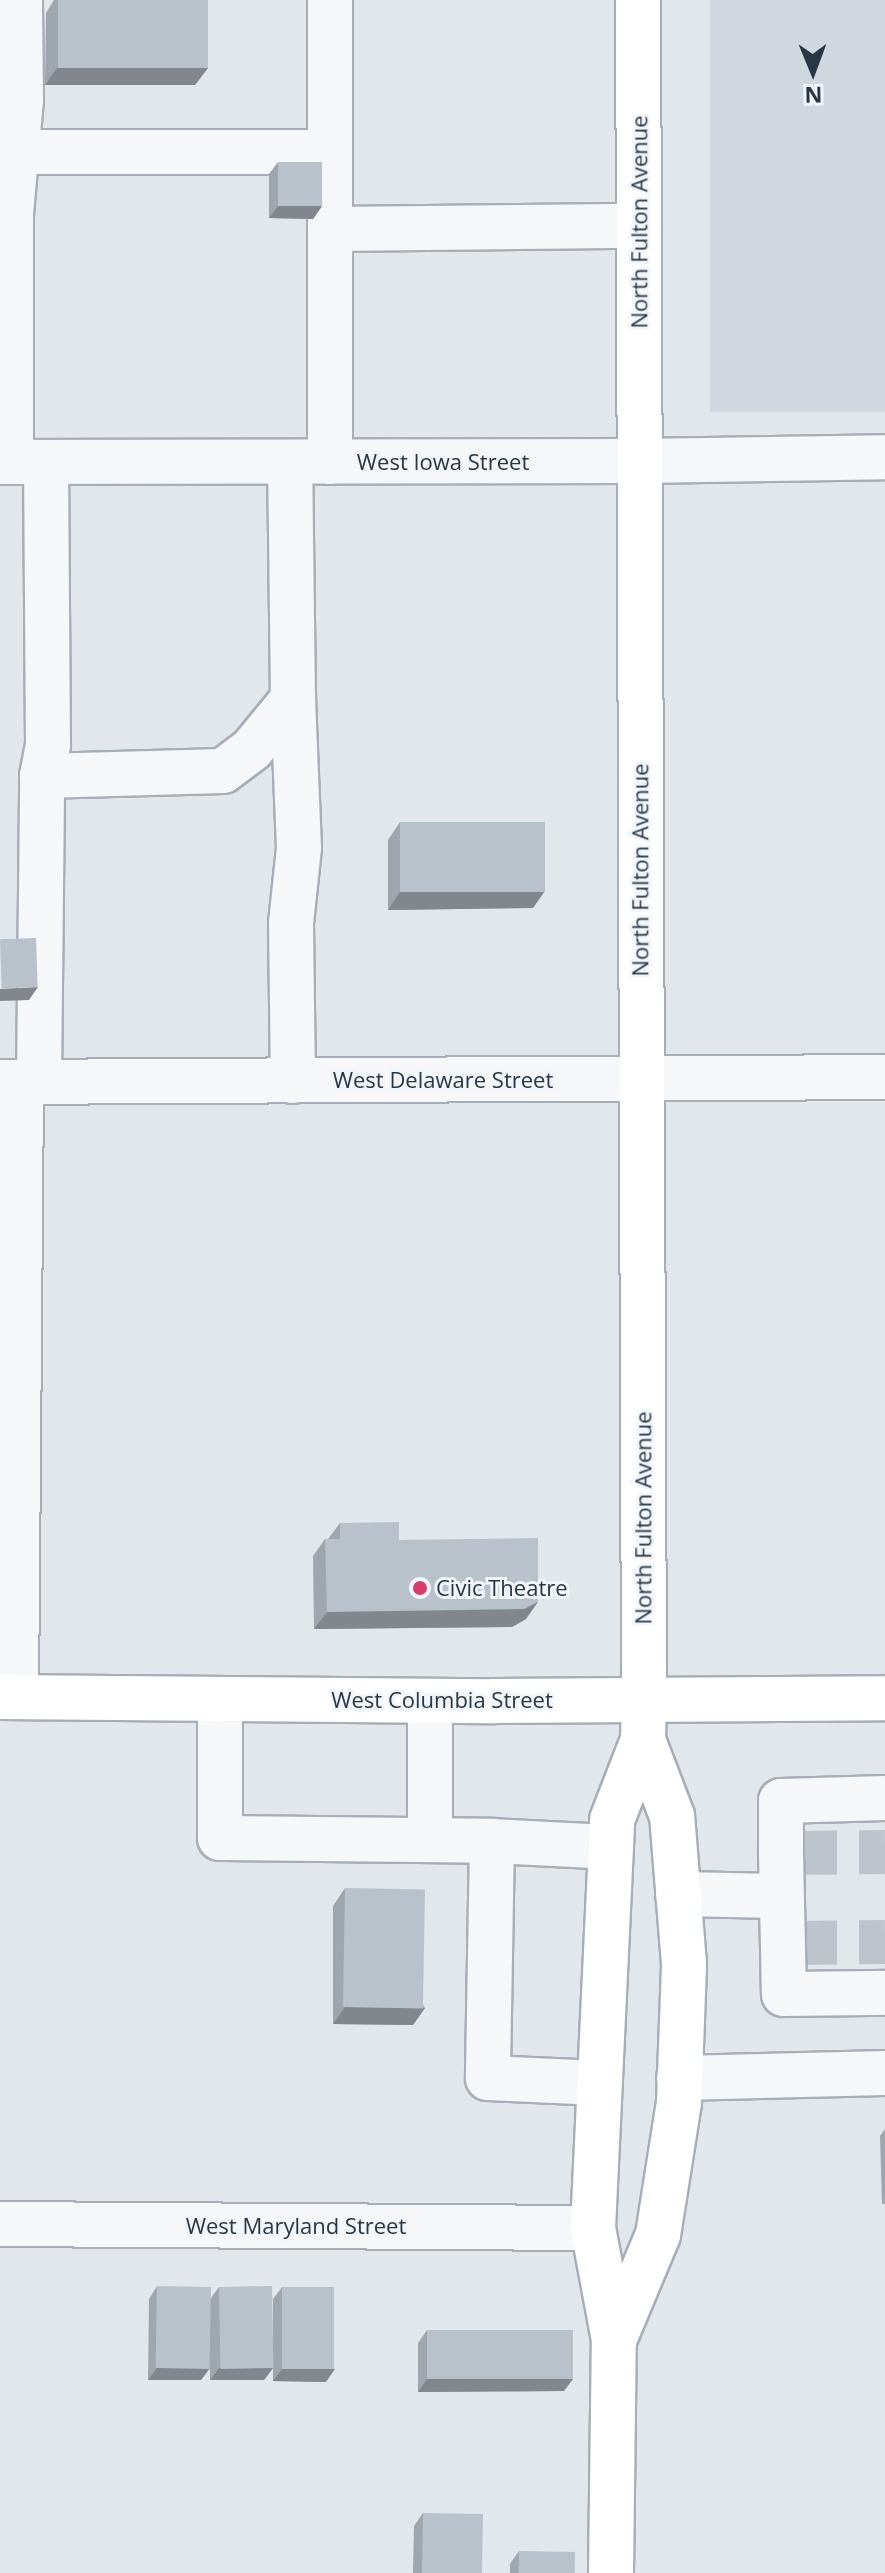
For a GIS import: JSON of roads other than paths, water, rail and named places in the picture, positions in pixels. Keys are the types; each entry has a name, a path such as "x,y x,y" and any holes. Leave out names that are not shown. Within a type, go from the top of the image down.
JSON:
{"main road":[{"name":"North Fulton Avenue","path":"614,2340 658,2235 679,2078 684,1964 672,1816 643,1720 638,0"},
{"name":"West Columbia Street","path":"8,1697 430,1701 643,1720 885,1698"},
{"name":"North Fulton Avenue","path":"611,2573 614,2340 593,2228 612,1820 643,1720"}],"street":[{"path":"8,1697 20,1082 42,776 48,745 19,462 11,214 21,100 20,0"},
{"path":"293,1081 291,923 299,848 293,699 330,229 330,0"},
{"path":"16,152 330,152"},
{"path":"330,229 639,226"},
{"name":"West Iowa Street","path":"19,462 640,461 885,457"},
{"path":"42,776 223,771 252,749 293,699"},
{"name":"West Delaware Street","path":"20,1082 885,1077"},
{"path":"220,1699 220,1838 492,1841 611,1847"},
{"path":"430,1701 430,1840"},
{"path":"885,1798 781,1801 788,1942 784,1994 885,1993"},
{"path":"492,1841 488,2078 600,2083"},
{"path":"678,1894 785,1867"},
{"path":"679,2078 885,2073"},
{"name":"West Maryland Street","path":"0,2224 593,2228"}],"tunnel":[{"path":"793,1853 885,1852"},
{"path":"793,1943 885,1942"}],"place":[{"name":"Civic Theatre","path":"420,1588"}]}
